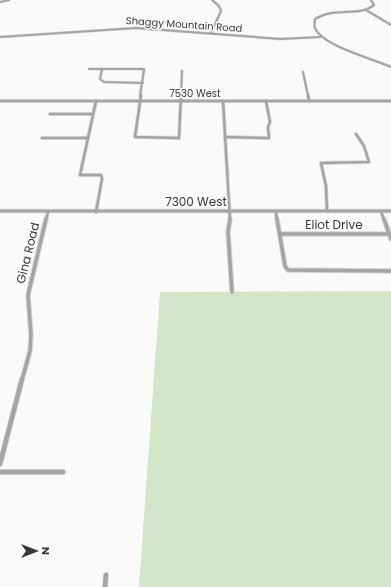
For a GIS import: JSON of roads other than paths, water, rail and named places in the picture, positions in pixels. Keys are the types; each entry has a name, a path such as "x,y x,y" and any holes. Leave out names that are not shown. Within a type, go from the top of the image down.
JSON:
{"street":[{"path":"0,2 9,0"},
{"path":"211,33 220,10 218,4 212,0"},
{"path":"371,0 374,5 371,8 366,10 334,11 315,19 314,25 320,37 332,44 374,59 391,67"},
{"path":"366,10 391,25"},
{"name":"Shaggy Mountain Road","path":"0,37 130,28 282,39 320,37"},
{"path":"89,69 144,69 135,138 179,138 182,71"},
{"path":"102,69 100,79 104,82 142,84"},
{"path":"303,72 309,101"},
{"path":"0,106 1,101"},
{"name":"7530 West","path":"1,101 391,101"},
{"path":"96,101 80,175 101,175 102,179 96,212"},
{"path":"223,101 230,212 228,234 232,292"},
{"path":"225,137 269,138 268,129 270,122 266,101"},
{"path":"50,114 93,114"},
{"path":"327,212 326,186 321,163 369,162 364,146 356,134"},
{"path":"42,138 88,138"},
{"name":"7300 West","path":"0,211 391,211"},
{"path":"382,211 391,239"},
{"name":"Gina Road","path":"0,464 30,351 31,335 28,295 48,212"},
{"path":"276,212 284,266 288,270 391,271"},
{"name":"Eliot Drive","path":"280,234 389,234"},
{"path":"0,472 63,472"},
{"path":"105,587 106,575"}]}
